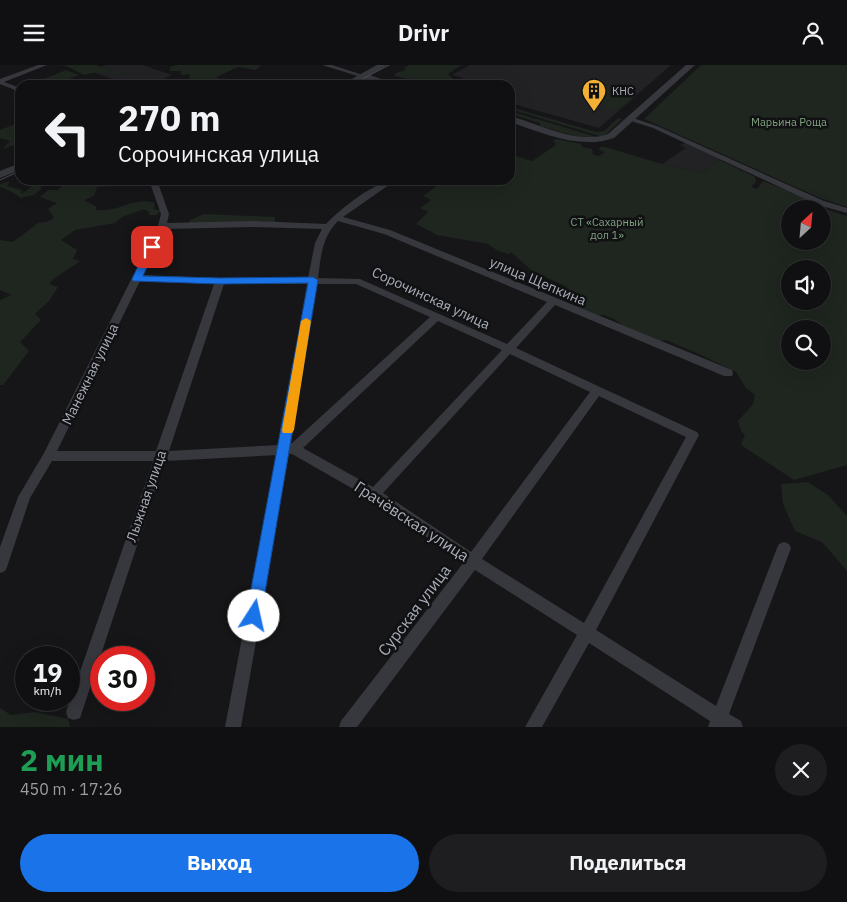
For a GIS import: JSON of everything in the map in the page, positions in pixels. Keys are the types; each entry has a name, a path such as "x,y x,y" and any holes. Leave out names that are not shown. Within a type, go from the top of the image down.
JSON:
{"street":[{"path":"0,81 44,65"},
{"path":"325,65 377,80"},
{"path":"355,80 383,65"},
{"path":"515,120 578,139 600,141 611,136 691,65"},
{"path":"0,81 15,88"},
{"path":"630,119 647,124 821,203 847,211"},
{"path":"0,175 15,168"},
{"name":"Манежная улица","path":"0,567 24,497 49,456 162,226 165,214 156,185"},
{"path":"233,727 289,449 319,243 326,227 336,218 385,185"},
{"name":"улица Щепкина","path":"336,218 387,232 728,373"},
{"path":"162,226 253,224 326,227"},
{"name":"Сорочинская улица","path":"137,279 357,281 437,316 693,435 587,632"},
{"name":"Лыжная улица","path":"74,712 220,281"},
{"path":"374,494 553,302"},
{"path":"49,456 160,456 289,449 437,316"},
{"name":"Сурская улица","path":"347,727 473,561 596,391"},
{"name":"Грачёвская улица","path":"289,449 374,494 473,561 587,632 718,722 735,727"},
{"path":"718,722 784,548"},
{"path":"533,727 587,632"}],"shaded area":[{"path":"106,65 142,65 172,75 160,80 115,80 90,71"},
{"path":"470,65 671,65 599,128 515,104 515,80 460,80 463,78 452,75"},
{"path":"686,143 720,160 703,173 662,164 686,148 680,145"}],"green space":[{"path":"64,65 99,65 97,66 107,68 112,72 123,72 115,75 98,72 84,75"},
{"path":"177,65 261,66 256,70 238,67 216,77 220,80 194,80 189,78 190,74 181,75 181,71 170,71 170,67"},
{"path":"410,65 462,65 448,74 453,79 451,80 410,80 395,76 394,74 405,70 405,67"},
{"name":"Марьина Роща","path":"701,65 847,65 847,207 831,202 831,200 820,198 644,119"},
{"path":"66,70 79,75 66,80 41,80"},
{"path":"590,78 600,84 611,87 636,90 636,93 631,95 633,97 622,107 618,108 617,111 600,108 605,104 573,93 588,83 586,80"},
{"path":"515,108 596,132 604,131 618,118 622,119 603,137 515,111"},
{"path":"515,112 600,138 578,137 540,126 540,123 515,116"},
{"path":"15,124 15,145 3,149 10,141 0,138 0,130"},
{"name":"СТ «Сахарный дол 1»","path":"557,139 581,144 582,147 592,149 593,153 591,154 599,156 605,152 599,150 600,147 605,147 662,164 703,173 720,160 755,177 756,182 751,187 757,189 763,181 810,200 781,200 781,250 831,250 831,211 847,216 847,465 794,480 741,445 745,434 742,433 738,421 753,404 755,395 746,388 736,372 697,353 666,340 660,341 604,315 595,315 578,307 579,305 558,297 567,287 531,270 511,252 509,254 498,251 488,244 437,235 416,224 428,212 420,208 431,200 423,196 437,185 515,185 515,156 532,161 556,145 553,140"},
{"path":"10,181 7,186 22,190 21,194 34,185 42,185 41,189 34,195 20,198 0,187 0,184"},
{"path":"64,185 113,185 97,187 94,196 84,200 97,207 96,210 112,209 147,201 155,203 154,209 161,211 156,215 149,215 149,212 144,209 122,217 115,223 75,230 61,240 77,250 73,259 80,261 49,284 58,287 49,301 35,314 41,320 20,342 29,351 3,385 0,385 0,300 12,295 0,290 0,240 13,242 38,223 54,218 48,209 57,203 40,197 48,190 58,190"},
{"path":"204,214 275,217 275,222 189,223 190,220"},
{"path":"808,482 828,495 847,516 847,571 822,542 795,531 783,504 781,484"},
{"path":"0,708 11,715 35,712 68,719 70,727 0,727"}],"tram line":[{"path":"360,80 389,65"},
{"path":"0,180 15,173"}],"slow traffic":[{"path":"288,430 306,321"}],"place":[{"name":"КНС","path":"594,112"}],"route":[{"path":"152,247 137,279 220,281 313,280 254,616"}]}
